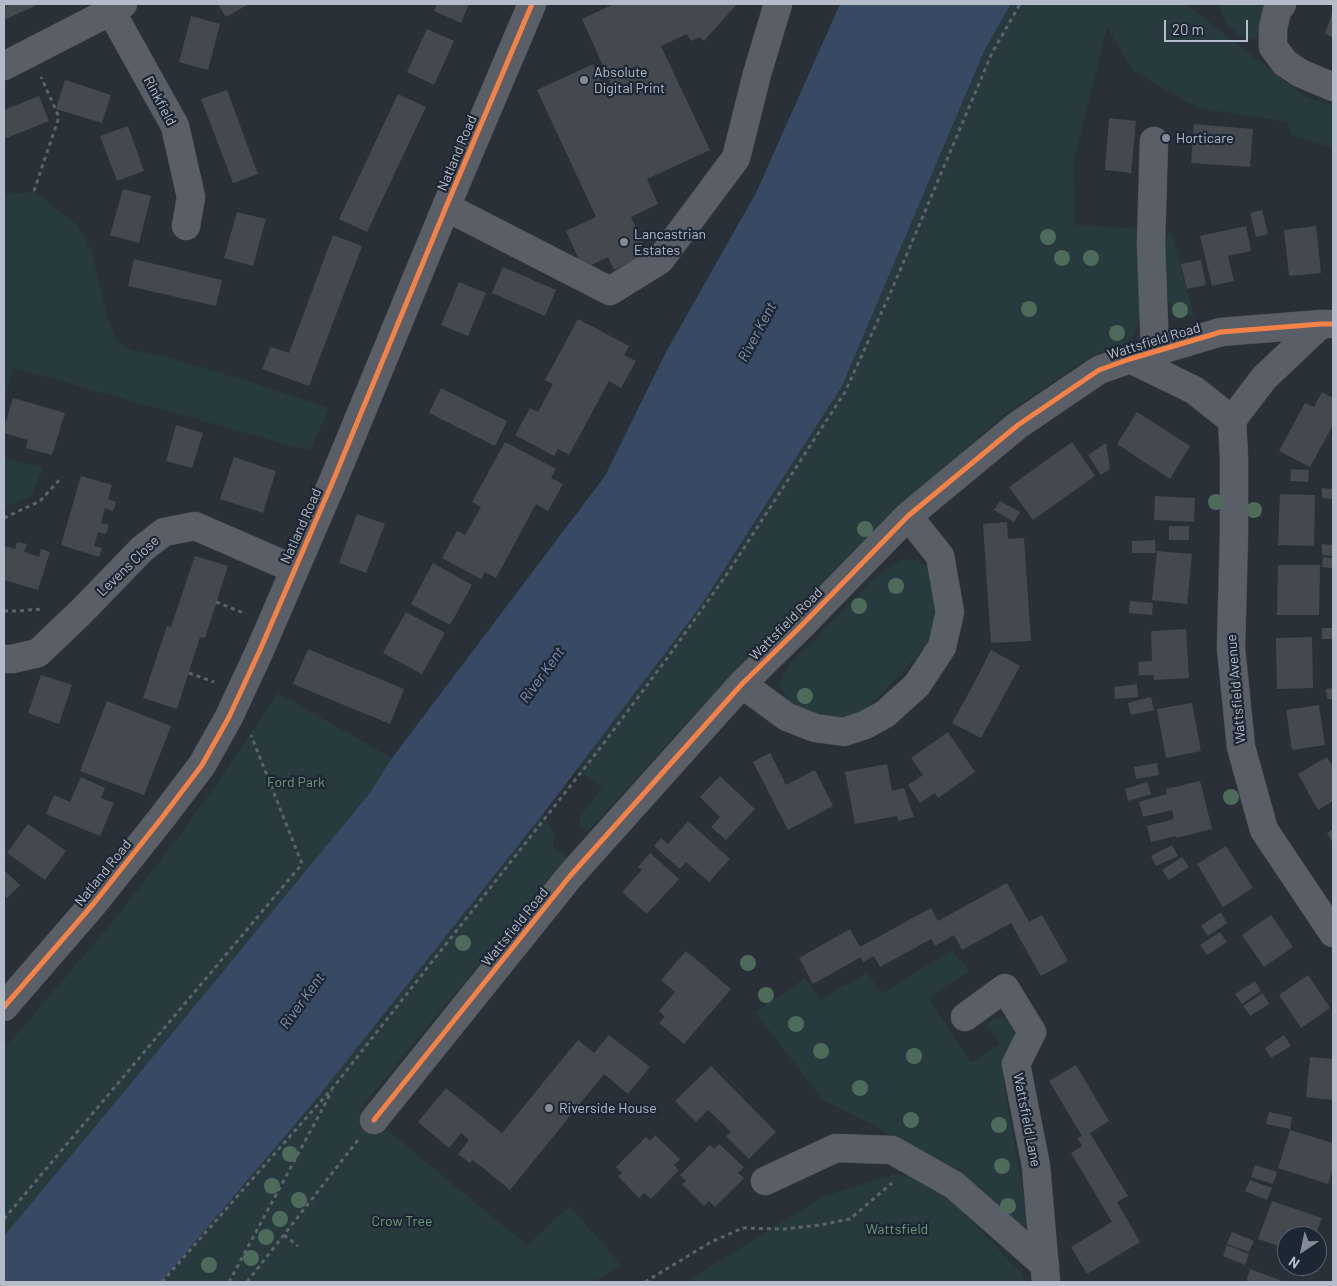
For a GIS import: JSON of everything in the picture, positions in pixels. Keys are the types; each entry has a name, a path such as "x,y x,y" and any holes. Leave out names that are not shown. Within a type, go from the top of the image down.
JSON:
{"street":[{"name":"Natland Road","path":"4,1006 94,903 161,820 202,765 229,717 333,481 532,4"},
{"path":"446,207 610,291 660,260 736,158 757,74 778,4"},
{"path":"1282,4 1277,11 1273,28 1273,46 1285,62 1300,74 1333,87"},
{"name":"Rinkfield","path":"4,66 117,8 175,126 191,197 186,226"},
{"path":"1154,141 1151,243 1156,352"},
{"path":"1130,359 1194,390 1232,420 1264,378 1327,324"},
{"name":"Wattsfield Road","path":"374,1120 570,876 742,684 908,516 1018,425 1099,370 1221,332 1327,324"},
{"name":"Wattsfield Avenue","path":"1232,420 1234,535 1231,648 1241,747 1264,830 1333,933"},
{"path":"742,684 787,718 815,728 844,732 865,725 885,714 917,685 942,647 950,612 940,556 908,516"},
{"name":"Levens Close","path":"4,660 38,653 142,549 164,532 195,526 294,569"},
{"name":"Wattsfield Lane","path":"965,1017 1005,988 1032,1032 1016,1064 1036,1166 1045,1274"},
{"path":"765,1182 836,1148 892,1150 954,1185 1045,1274"}],"path":[{"path":"162,1282 336,1084 601,747 728,574 845,392 890,294 992,53 1020,4"},
{"path":"30,54 59,117 34,191"},
{"path":"4,518 40,501 62,477"},
{"path":"4,1219 302,864 251,734 229,717"},
{"path":"229,1282 336,1084"},
{"path":"246,1282 374,1120"},
{"path":"646,1282 711,1242 743,1228 793,1228 850,1219 916,1163"},
{"path":"284,1235 298,1246"}],"green space":[{"path":"1011,4 1186,4 1305,97 1333,106 1333,148 1292,135 1287,122 1198,108 1133,71 1107,27 1074,160 1075,225 1142,229 1141,301 1134,334 1128,343 1092,355 999,419 931,480 701,707 588,831 580,824 580,816 602,789 578,768 700,607 842,386 985,49"},
{"path":"1219,4 1266,4 1258,37 1251,39 1239,35 1226,24"},
{"path":"34,191 77,225 92,252 107,317 117,341 132,350 159,355 228,375 329,408 310,451 14,368 4,400 4,195"},
{"path":"1171,231 1194,316 1185,315 1172,307 1164,297 1162,252 1166,237"},
{"path":"4,457 43,468 31,497 4,507"},
{"path":"901,559 917,560 933,570 938,588 936,636 856,720 828,721 794,708 779,685 787,668 875,577"},
{"name":"Ford Park","path":"278,693 392,758 369,794 4,1236 4,1049 115,919 184,830"},
{"name":"Crow Tree","path":"543,814 555,835 553,847 567,857 359,1110 394,1136 527,1245 570,1206 621,1265 593,1282 161,1282 314,1102"},
{"path":"952,950 969,971 928,998 971,1063 1000,1044 986,1023 996,1018 1006,1017 1014,1026 1014,1039 1003,1079 1028,1220 1023,1232 921,1153 869,1123 823,1100 755,1012 805,978 820,999 867,973 882,994"},
{"name":"Wattsfield","path":"893,1175 919,1176 940,1189 1021,1272 1027,1282 686,1282 824,1196"}],"water":[{"name":"River Kent","path":"840,4 1011,4 985,49 842,386 700,607 543,814 314,1102 161,1282 4,1282 4,1236 369,794 392,758 605,476 666,352 756,193"}],"building":[{"path":"4,4 39,4 4,20"},
{"path":"218,4 249,4 226,17"},
{"path":"437,4 469,4 461,23 434,11"},
{"path":"614,4 737,4 704,41 700,37 691,41 687,34 661,46 710,150 647,179 658,204 631,217 648,254 614,270 608,257 583,269 566,231 596,217 537,90 593,64 605,90 612,86 582,19"},
{"path":"1333,10 1333,37 1325,34"},
{"path":"191,16 220,24 208,70 179,62"},
{"path":"427,29 454,41 434,85 407,72"},
{"path":"65,80 111,95 102,123 56,109"},
{"path":"227,90 258,174 233,183 201,99"},
{"path":"398,94 426,107 367,232 339,219"},
{"path":"39,96 49,121 4,139 4,110"},
{"path":"1109,118 1136,121 1131,173 1105,170"},
{"path":"1194,124 1253,129 1250,167 1191,163"},
{"path":"128,126 144,171 117,181 100,136"},
{"path":"123,189 151,196 139,243 110,235"},
{"path":"1262,210 1268,234 1256,237 1250,213"},
{"path":"237,212 266,219 253,266 224,258"},
{"path":"1246,226 1251,251 1228,256 1234,281 1212,286 1200,236"},
{"path":"1316,226 1321,273 1289,276 1284,230"},
{"path":"333,235 362,246 309,386 262,369 271,347 289,353"},
{"path":"134,259 222,280 216,306 128,286"},
{"path":"1201,260 1206,285 1187,289 1181,264"},
{"path":"503,267 556,290 545,316 492,293"},
{"path":"459,282 486,293 468,336 441,325"},
{"path":"578,319 629,346 624,355 636,361 621,388 609,381 569,455 558,449 554,456 515,435 530,408 538,412 553,384 545,380"},
{"path":"441,388 507,421 495,446 429,413"},
{"path":"1322,392 1333,398 1333,425 1310,467 1279,451 1305,403 1314,407"},
{"path":"13,398 65,413 52,455 26,448 28,440 4,433"},
{"path":"1137,412 1190,446 1170,479 1117,444"},
{"path":"176,425 203,433 192,468 166,461"},
{"path":"505,442 556,469 551,478 563,484 548,511 536,504 496,578 485,572 481,579 442,558 457,531 465,535 481,507 472,502"},
{"path":"1072,442 1095,476 1033,520 1009,487"},
{"path":"1106,443 1110,469 1101,475 1088,455"},
{"path":"234,457 276,471 263,513 220,499"},
{"path":"1291,469 1309,470 1308,482 1290,481"},
{"path":"81,476 112,485 108,499 116,502 113,511 105,508 101,523 109,525 106,534 98,532 94,546 102,548 99,557 61,545"},
{"path":"1322,488 1333,489 1333,499 1322,498"},
{"path":"1280,494 1315,495 1314,546 1278,545"},
{"path":"1155,496 1195,498 1194,522 1154,520"},
{"path":"1000,501 1020,512 1014,522 994,510"},
{"path":"357,514 385,524 366,573 339,563"},
{"path":"1007,522 1008,539 1024,538 1031,641 991,643 983,524"},
{"path":"1169,526 1189,526 1189,540 1169,540"},
{"path":"1155,540 1156,553 1132,553 1132,541"},
{"path":"17,542 27,544 24,552 39,557 41,549 50,552 38,590 4,580 4,546 15,549"},
{"path":"1322,544 1333,545 1333,556 1322,555"},
{"path":"1157,551 1192,554 1187,604 1152,600"},
{"path":"195,556 228,566 205,638 200,637 177,709 143,698 167,626 171,627"},
{"path":"1323,557 1333,558 1333,568 1322,567"},
{"path":"433,563 472,585 450,625 411,604"},
{"path":"1278,565 1320,565 1319,615 1277,615"},
{"path":"1130,601 1153,603 1152,615 1129,613"},
{"path":"406,612 445,633 422,674 383,653"},
{"path":"1322,628 1333,628 1333,639 1322,639"},
{"path":"1186,629 1189,678 1154,680 1154,675 1139,675 1138,662 1152,661 1151,631"},
{"path":"1312,637 1313,688 1277,689 1276,638"},
{"path":"308,649 404,689 390,724 293,684"},
{"path":"991,650 1020,666 981,738 952,723"},
{"path":"41,675 72,685 59,724 28,713"},
{"path":"1137,684 1138,697 1115,699 1114,687"},
{"path":"1333,688 1333,699 1327,699 1326,689"},
{"path":"1151,697 1154,710 1131,715 1128,703"},
{"path":"107,701 171,726 144,795 80,771"},
{"path":"1192,703 1201,751 1166,758 1157,709"},
{"path":"1319,705 1325,745 1292,750 1286,710"},
{"path":"948,732 975,772 938,798 935,793 920,803 908,785 923,775 911,758"},
{"path":"770,753 786,785 815,770 833,806 788,830 753,762"},
{"path":"1327,757 1333,767 1333,801 1318,810 1298,774"},
{"path":"1157,763 1159,775 1136,779 1134,767"},
{"path":"887,764 892,791 904,788 914,817 898,821 897,816 855,824 845,772"},
{"path":"720,776 755,809 726,840 711,827 720,817 700,797"},
{"path":"81,777 105,788 101,798 114,803 100,836 46,814 54,795 70,802"},
{"path":"1200,781 1212,829 1177,838 1176,836 1151,842 1147,826 1174,819 1172,810 1143,817 1139,802 1167,794 1166,789"},
{"path":"1147,782 1151,794 1128,801 1125,789"},
{"path":"688,821 730,859 709,882 686,862 680,869 654,846 661,838 668,844"},
{"path":"28,824 66,851 45,880 7,853"},
{"path":"1333,829 1333,843 1327,833"},
{"path":"1172,845 1178,856 1156,866 1151,856"},
{"path":"1226,846 1253,888 1223,907 1197,864"},
{"path":"650,853 679,879 647,914 622,892 642,870 638,867"},
{"path":"1182,857 1189,867 1169,880 1162,870"},
{"path":"4,870 20,885 7,898 4,895"},
{"path":"1007,883 1029,922 1042,915 1068,961 1041,976 1011,923 962,950 954,935 935,946 931,939 880,967 874,956 863,962 861,957 813,984 799,958 850,929 860,947 931,908 938,921"},
{"path":"1221,912 1227,923 1208,936 1201,926"},
{"path":"1271,915 1293,947 1264,967 1242,935"},
{"path":"1220,932 1227,942 1207,955 1200,945"},
{"path":"686,951 731,989 684,1044 659,1023 665,1017 659,1011 675,992 661,980"},
{"path":"1308,975 1330,1008 1301,1028 1279,995"},
{"path":"1255,981 1261,991 1242,1004 1235,994"},
{"path":"1263,993 1269,1004 1250,1016 1243,1006"},
{"name":"Riverside House","path":"609,1035 650,1067 628,1094 604,1074 510,1190 473,1160 470,1163 458,1154 469,1140 461,1133 449,1148 418,1122 446,1088 502,1133 578,1040 594,1053"},
{"path":"1284,1035 1291,1046 1271,1058 1265,1048"},
{"path":"1310,1057 1333,1059 1333,1100 1306,1097"},
{"path":"1076,1065 1109,1121 1090,1133 1128,1196 1117,1202 1140,1242 1087,1274 1071,1247 1112,1222 1071,1153 1082,1146 1077,1138 1082,1136 1049,1081"},
{"path":"711,1066 776,1132 749,1159 726,1136 731,1132 708,1110 696,1122 675,1101"},
{"path":"1269,1112 1292,1117 1290,1129 1266,1124"},
{"path":"1290,1130 1333,1143 1333,1169 1328,1184 1278,1168"},
{"path":"655,1135 680,1159 674,1165 679,1170 651,1199 644,1193 639,1198 618,1176 622,1173 616,1167 646,1137 650,1141"},
{"path":"719,1144 744,1167 738,1173 744,1178 715,1207 709,1201 704,1206 682,1184 686,1181 680,1175 710,1145 714,1149"},
{"path":"1255,1165 1277,1172 1273,1184 1251,1177"},
{"path":"1250,1180 1272,1188 1267,1200 1245,1191"},
{"path":"1272,1201 1322,1218 1319,1226 1277,1226 1277,1246 1258,1239"},
{"path":"1232,1232 1254,1241 1249,1252 1227,1244"},
{"path":"1227,1245 1249,1254 1245,1265 1223,1256"},
{"path":"1250,1269 1285,1282 1246,1282"}],"cycle path":[{"path":"4,1007 94,903 161,819 202,765 229,717 333,481 532,4"},
{"path":"374,1120 570,876 742,684 908,516 1018,425 1099,370 1221,332 1333,324"}],"place":[{"name":"Absolute Digital Print","path":"584,80"},
{"name":"Horticare","path":"1166,138"},
{"name":"Lancastrian Estates","path":"624,242"},
{"name":"Riverside House","path":"549,1108"}]}
